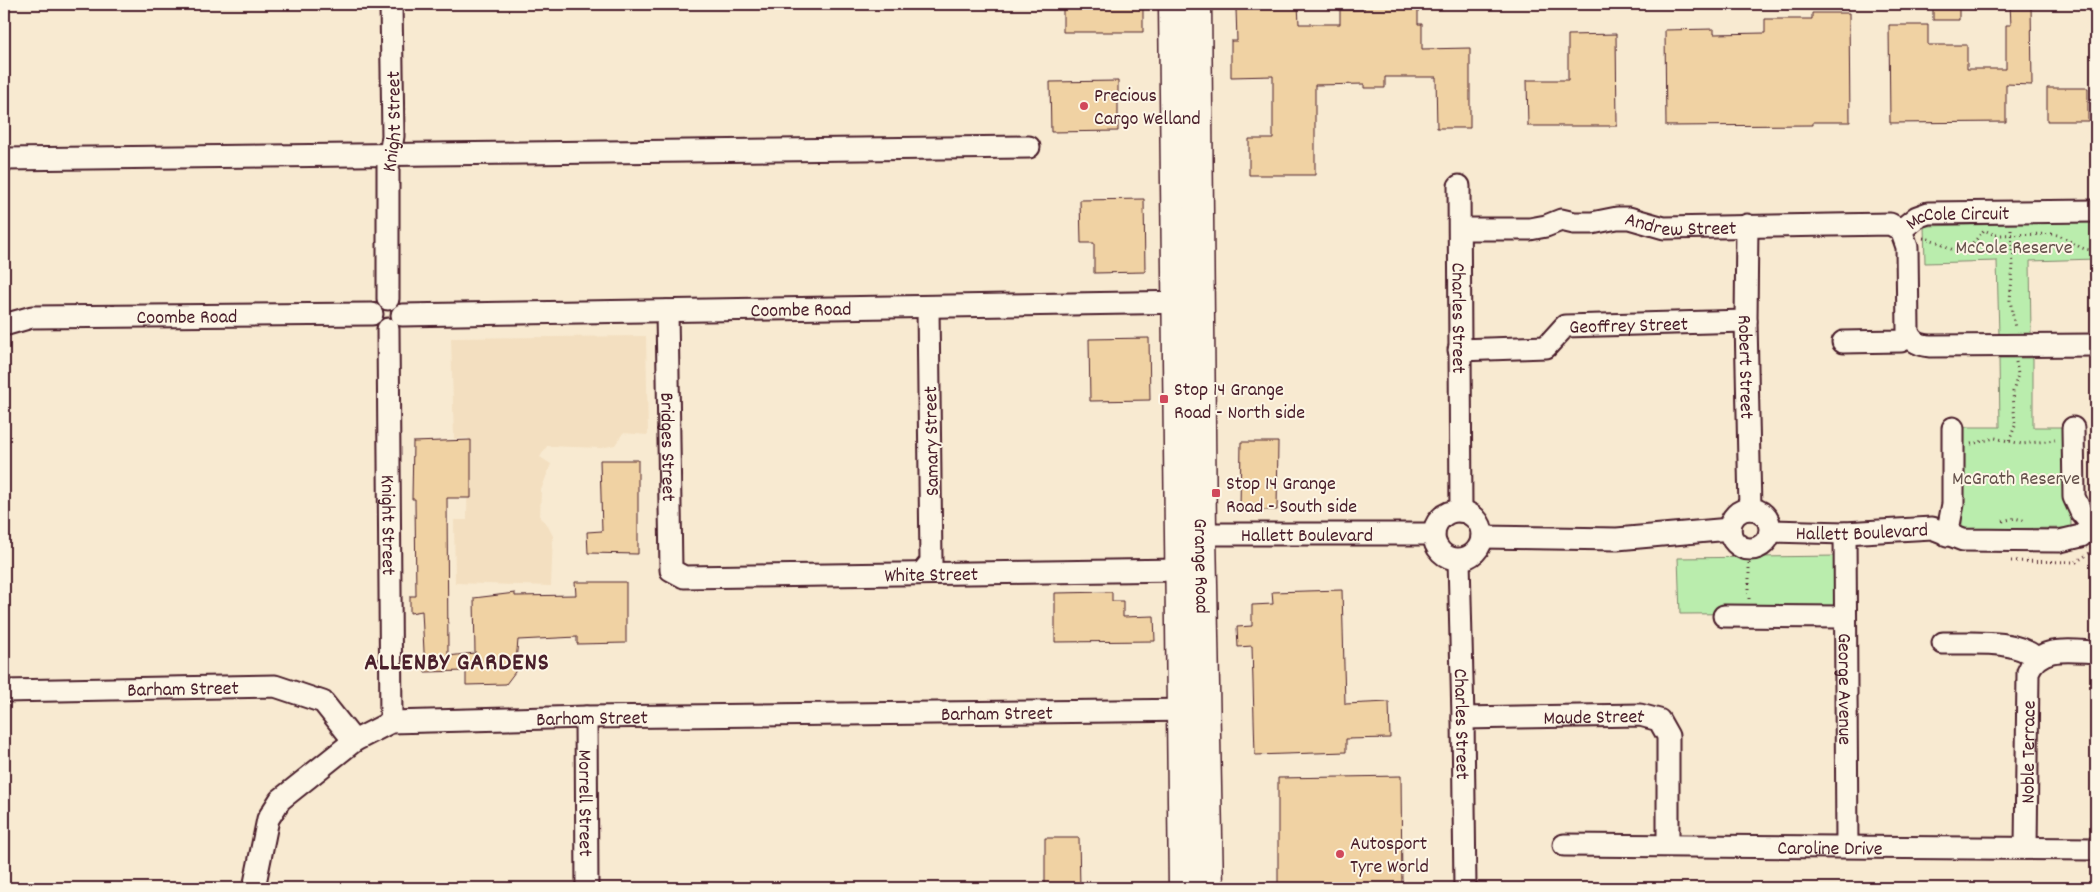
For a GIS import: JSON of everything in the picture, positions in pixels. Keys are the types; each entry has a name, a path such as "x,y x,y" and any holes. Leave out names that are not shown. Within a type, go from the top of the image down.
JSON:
{"main road":[{"name":"Grange Road","path":"1173,4 1188,302 1194,710 1183,888"},
{"name":"Grange Road","path":"1188,302 1197,4"},
{"name":"Grange Road","path":"1191,534 1180,570 1209,888"}],"street":[{"name":"Knight Street","path":"391,722 393,314 388,167 393,136 392,4"},
{"path":"4,160 1029,147"},
{"name":"Charles Street","path":"1459,186 1461,511"},
{"name":"McCole Circuit","path":"1910,337 1908,327 1906,247 1909,234 1917,217 1928,213 2096,211"},
{"name":"Andrew Street","path":"1460,230 1530,229 1546,226 1561,220 1574,223 1592,223 1617,218 1629,218 1664,228 1885,223 1909,234"},
{"name":"Robert Street","path":"1747,225 1746,321 1750,509"},
{"name":"Coombe Road","path":"4,324 32,317 372,314 376,325 393,314 1188,302"},
{"name":"Samary Street","path":"922,573 931,562 928,307"},
{"name":"Bridges Street","path":"667,310 671,570 684,577"},
{"name":"Geoffrey Street","path":"1459,350 1546,347 1565,326 1746,321"},
{"path":"1843,342 1901,341 1910,337 1917,343 1930,346 2016,347 2096,345"},
{"path":"2073,434 2074,497 2081,512 2095,532"},
{"path":"1947,535 1953,504 1953,435"},
{"path":"1750,509 1758,511 1765,516 1770,523 1771,531 1767,541 1760,548 1750,550 1740,547 1732,539 1730,529 1733,519 1740,512 1750,509"},
{"path":"1461,511 1470,514 1477,520 1481,527 1482,537 1476,552 1467,558 1459,560 1441,553 1435,545 1434,534 1436,525 1442,517 1450,512 1461,511"},
{"name":"Hallett Boulevard","path":"1771,531 1845,533 1925,528 1936,529 1963,540 2060,542 2095,532"},
{"path":"1482,537 1617,539 1730,529"},
{"name":"George Avenue","path":"1845,533 1847,846"},
{"name":"Hallett Boulevard","path":"1191,534 1434,534"},
{"name":"Charles Street","path":"1459,560 1465,888"},
{"name":"White Street","path":"684,577 1180,570"},
{"path":"1724,616 1845,617"},
{"path":"1943,644 2005,645 2025,650 2036,658 2052,651 2096,652"},
{"name":"Noble Terrace","path":"2026,848 2028,676 2030,666 2036,658"},
{"name":"Barham Street","path":"4,691 275,686 323,702 354,741 391,722 586,717 1194,710"},
{"name":"Maude Street","path":"1463,718 1640,715 1659,720 1668,736 1668,844"},
{"name":"Morrell Street","path":"586,717 587,888"},
{"path":"254,888 268,819 280,800 354,741"},
{"name":"Caroline Drive","path":"1564,844 2096,849"}],"path":[{"path":"2009,441 2015,421 2014,392 2018,374 2015,323 2010,300 2013,266 2011,213"},
{"path":"1909,234 1929,239 1949,249 1959,251 1968,248 1984,230 1995,235 2062,236 2082,250 2096,250"},
{"path":"1953,435 1967,445 1995,438 2022,444 2073,434"},
{"path":"2010,561 2076,562 2088,555 2095,532"},
{"path":"1749,617 1750,550"}],"shaded area":[{"path":"646,336 648,435 623,433 615,445 601,448 547,446 540,457 551,464 541,490 540,518 547,524 553,536 551,586 455,583 454,520 467,520 468,438 454,439 451,338"}],"green space":[{"name":"McCole Reserve","path":"2096,222 2096,259 2030,261 2031,334 1999,335 1997,261 1925,263 1924,226"},
{"name":"McGrath Reserve","path":"1999,358 2033,358 2033,427 2070,427 2071,528 1962,529 1961,427 2000,427"},
{"path":"1837,556 1837,613 1680,614 1678,558"}],"building":[{"path":"1063,4 1143,4 1143,32 1063,32"},
{"path":"1240,4 1298,4 1299,24 1340,24 1340,10 1364,10 1364,4 1418,4 1418,24 1422,24 1422,49 1470,48 1470,128 1437,128 1436,77 1385,77 1385,88 1364,88 1364,84 1315,85 1315,175 1249,175 1249,139 1273,139 1273,76 1231,77 1231,41 1237,41 1236,9 1240,9"},
{"path":"1933,4 1959,4 1959,20 1933,20"},
{"path":"2010,4 2031,4 2032,85 2006,84 2006,122 1890,123 1889,25 1928,25 1928,45 1967,45 1967,69 2006,69 2006,25 2011,25"},
{"path":"1812,13 1849,13 1850,122 1813,122 1813,125 1666,126 1665,30 1714,29 1714,34 1765,33 1765,19 1812,19"},
{"path":"1616,34 1617,126 1528,126 1527,80 1568,80 1568,35"},
{"name":"Precious Cargo Welland","path":"1118,81 1118,131 1051,132 1050,82"},
{"path":"2047,88 2088,88 2088,121 2047,121"},
{"path":"1144,199 1145,272 1094,273 1094,243 1081,243 1080,200"},
{"path":"1149,338 1150,400 1090,401 1089,339"},
{"path":"471,440 471,498 447,498 448,656 475,653 474,598 515,593 515,596 576,595 575,582 626,582 626,643 577,644 577,637 518,640 515,672 506,684 466,685 466,671 425,672 422,611 410,613 410,596 416,596 415,499 412,499 413,442"},
{"path":"1241,442 1278,442 1277,510 1240,510"},
{"path":"600,460 638,460 638,554 588,553 587,532 602,531"},
{"path":"1342,590 1345,704 1389,702 1390,738 1346,739 1346,752 1255,755 1252,646 1238,647 1237,627 1252,626 1252,605 1273,604 1272,592"},
{"path":"1112,592 1112,601 1123,601 1123,617 1154,616 1155,641 1055,642 1055,593"},
{"path":"1401,776 1402,888 1278,888 1278,778"},
{"path":"1045,838 1079,838 1080,888 1045,888"}],"place":[{"name":"Precious Cargo Welland","path":"1084,106"},
{"name":"Stop 14 Grange Road - North side","path":"1164,399"},
{"name":"Stop 14 Grange Road - South side","path":"1216,493"},
{"name":"Autosport Tyre World","path":"1340,854"}],"district":[{"name":"ALLENBY GARDENS","path":"457,660"}]}
